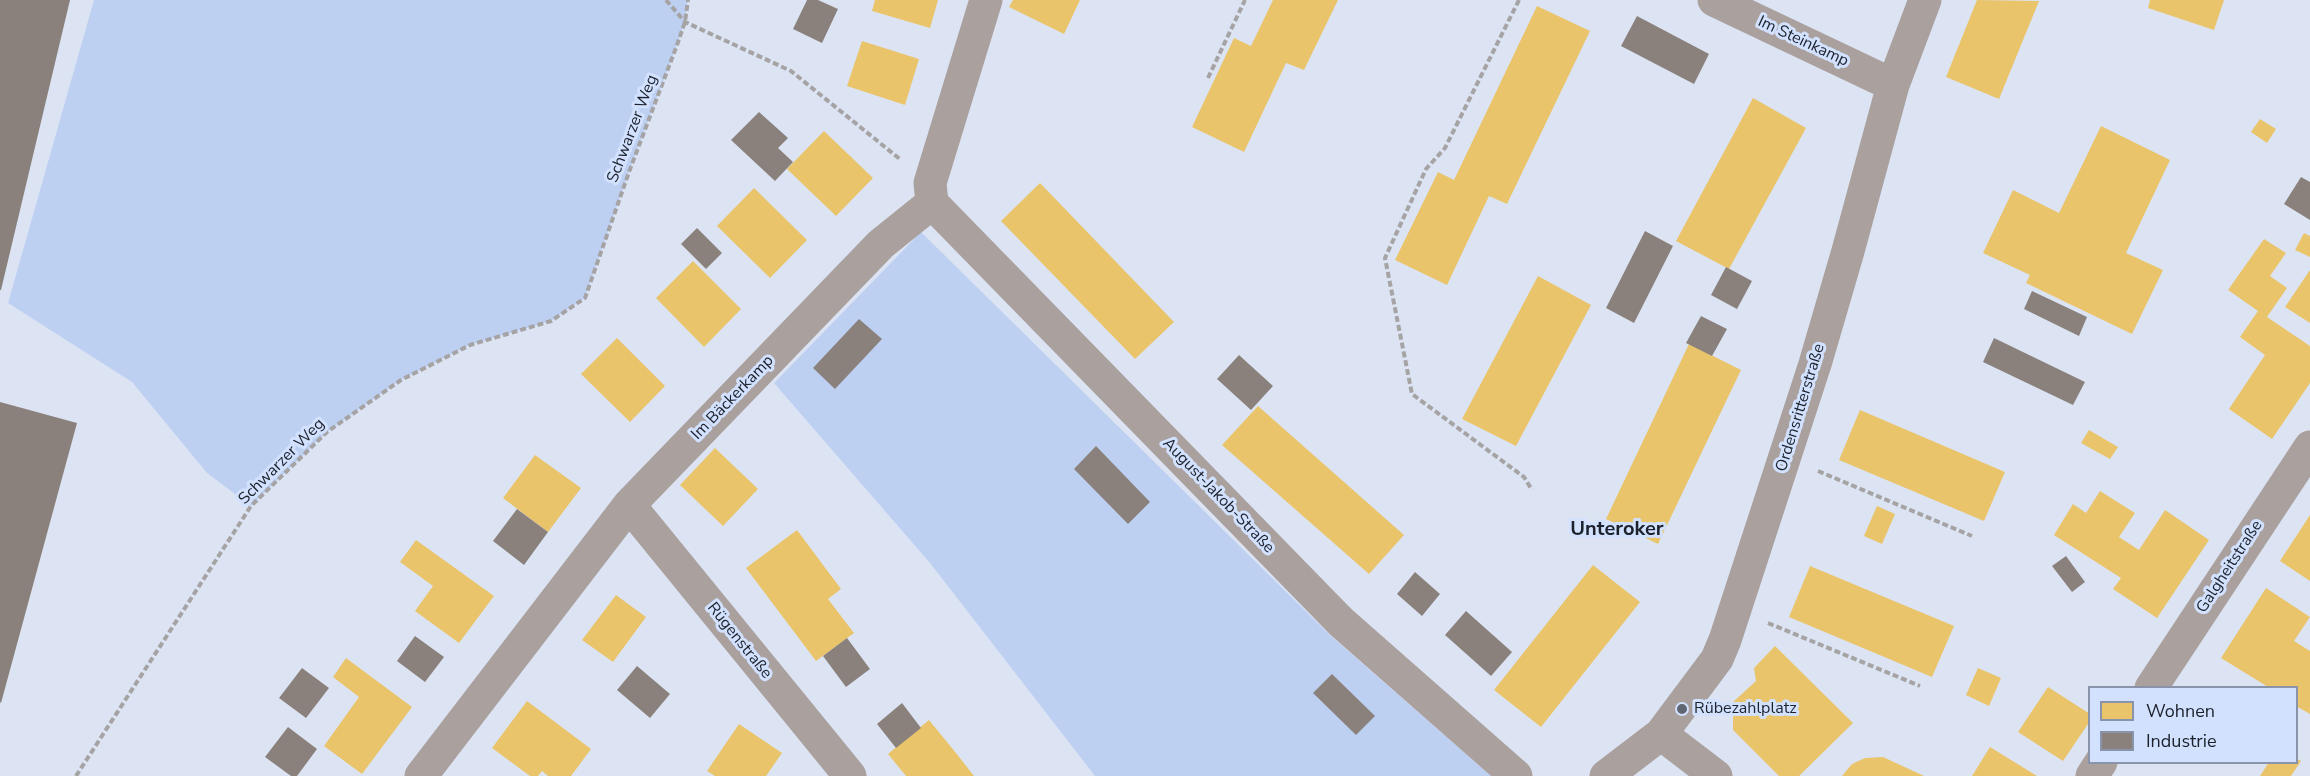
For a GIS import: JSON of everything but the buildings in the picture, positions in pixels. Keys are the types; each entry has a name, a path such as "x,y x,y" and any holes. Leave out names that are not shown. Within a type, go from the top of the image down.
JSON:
{"street":[{"path":"931,193 986,0"},
{"name":"Im Steinkamp","path":"1714,0 1893,85"},
{"name":"Ordensritterstraße","path":"1606,776 1661,734 1717,659 1786,458 1848,251 1893,85 1925,0"},
{"name":"Im Bäckerkamp","path":"421,776 629,505 931,193"},
{"name":"August-Jakob-Straße","path":"931,193 1341,622 1516,776"},
{"name":"Galgheitstraße","path":"2152,686 2310,447"},
{"name":"Rügenstraße","path":"629,505 850,776"},
{"path":"1661,734 1716,776"}],"path":[{"path":"666,0 685,22 791,71 931,193"},
{"name":"Schwarzer Weg","path":"76,776 251,506 327,432 401,380 470,345 551,321 585,298 685,22 688,0"},
{"path":"1208,78 1245,0"},
{"path":"1519,0 1445,148 1426,169 1385,258 1412,394 1524,477 1532,490"},
{"path":"1786,458 1972,536"},
{"path":"1734,609 1920,686"}],"shaded area":[{"path":"94,0 688,0 685,22 585,298 551,321 470,345 401,380 327,432 251,506 207,473 132,382 8,303"},
{"path":"921,232 1331,636 1491,776 1095,776 930,563 774,383"}],"place":[{"name":"Rübezahlplatz","path":"1682,709"}],"district":[{"name":"Unteroker","path":"1617,530"}]}
